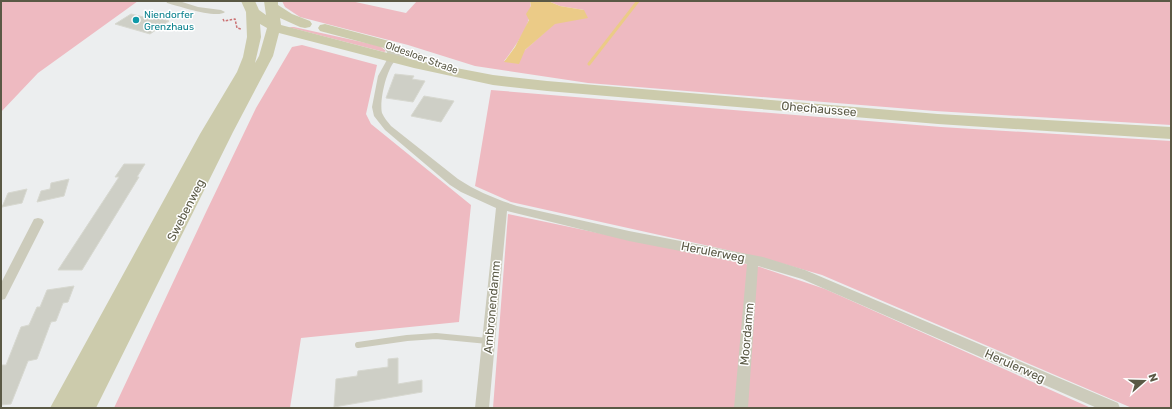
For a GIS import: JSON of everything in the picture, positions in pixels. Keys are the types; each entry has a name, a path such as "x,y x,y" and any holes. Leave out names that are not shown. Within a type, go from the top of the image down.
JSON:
{"main road":[{"name":"Swebenweg","path":"84,408 225,132 266,56 274,27 272,4"},
{"path":"266,56 284,43 296,38 307,30 287,17 272,4"},
{"name":"Swebenweg","path":"61,408 208,134 247,65 251,7"},
{"name":"Oldesloer Straße","path":"251,7 274,27 307,30 385,44 468,74"},
{"path":"249,33 263,31 274,27"},
{"name":"Oldesloer Straße","path":"307,30 392,58 414,64 468,74"},
{"name":"Ohechaussee","path":"468,74 509,82 585,90 943,119 1171,133"}],"street":[{"path":"170,1 197,9 222,12"},
{"path":"385,44 391,52 392,58 404,55 417,55"},
{"name":"Herulerweg","path":"392,58 384,70 377,102 377,111 381,120 388,128 454,182 480,197 517,210 630,236 753,260 805,275 1114,408"},
{"name":"Ambronendamm","path":"482,408 502,205"},
{"path":"1,295 38,222"},
{"name":"Moordamm","path":"741,408 753,260"}],"lane":[{"path":"358,345 407,338 436,336 489,341"}],"path":[{"path":"222,12 224,20 235,19 237,28 249,33"}],"shaded area":[{"path":"1,1 138,1 38,73 1,112"},
{"path":"282,1 351,1 406,13 417,1 530,1 530,16 527,25 504,61 525,50 555,23 584,10 560,6 548,1 1171,1 1171,125 935,111 588,83 475,66 408,45 300,17 285,7"},
{"path":"530,1 548,1 560,6 584,10 588,18 555,24 525,50 519,64 504,62 515,47 529,20 526,14 531,6"},
{"path":"288,27 294,27 380,46 386,51 384,52"},
{"path":"302,45 377,65 366,114 371,124 471,205 459,322 301,338 290,408 114,408 256,108 292,47"},
{"path":"491,90 941,127 1171,141 1171,408 1132,408 822,275 763,258 511,202 475,186"},
{"path":"508,214 760,267 825,289 1091,408 493,408"}],"building":[{"path":"131,14 152,19 155,17 169,21 150,34 115,24"},
{"path":"395,74 414,76 412,79 425,81 413,102 386,98"},
{"path":"424,96 454,101 441,122 411,116"},
{"path":"124,164 145,164 137,177 139,177 82,270 58,270 119,177 115,177"},
{"path":"69,179 64,196 37,202 41,191 50,189 51,183"},
{"path":"27,189 22,203 2,207 8,193"},
{"path":"74,286 68,302 63,303 56,321 51,322 37,359 28,361 11,404 1,405 1,365 6,365 21,327 29,325 37,307 40,307 47,290"},
{"path":"398,358 398,384 422,380 422,392 334,407 336,379 357,376 358,371 388,367 388,359"}],"waterway":[{"path":"589,64 638,1"}],"place":[{"name":"Niendorfer Grenzhaus","path":"136,20"}]}
